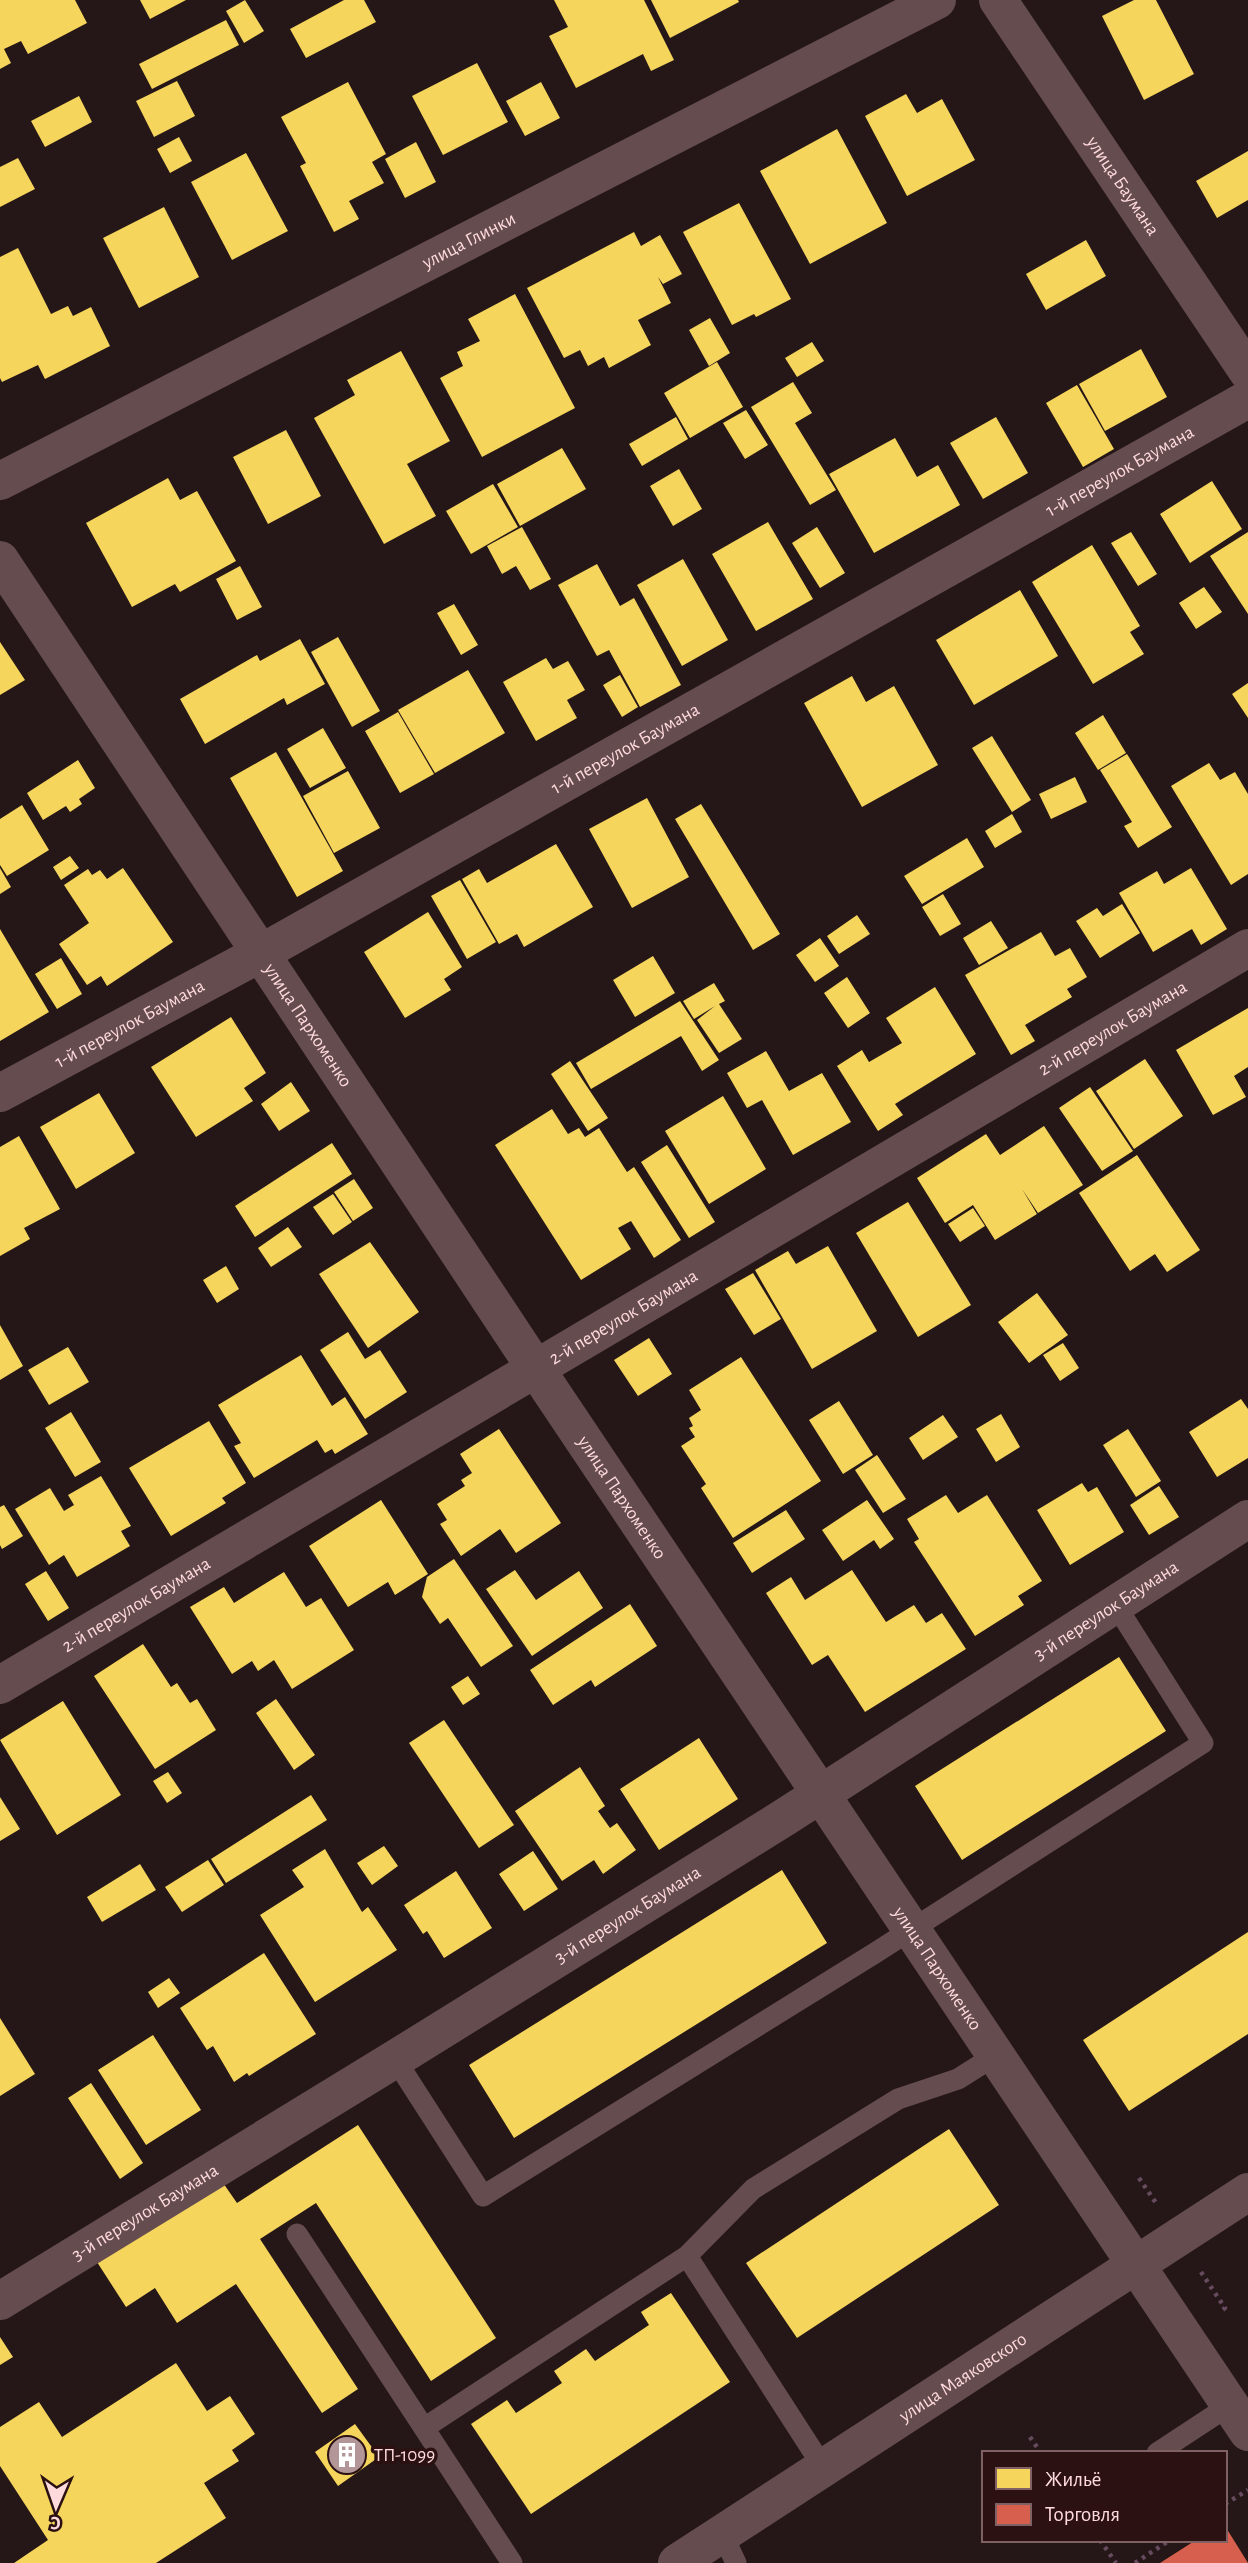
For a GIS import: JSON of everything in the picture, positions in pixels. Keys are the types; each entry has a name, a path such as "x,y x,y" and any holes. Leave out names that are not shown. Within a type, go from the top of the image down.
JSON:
{"street":[{"name":"улица Глинки","path":"0,481 937,0"},
{"name":"улица Баумана","path":"998,0 1248,372"},
{"name":"1-й переулок Баумана","path":"0,1093 261,953 1248,399"},
{"name":"улица Пархоменко","path":"0,559 536,1369 1239,2419"},
{"name":"2-й переулок Баумана","path":"0,1685 1248,948"},
{"name":"3-й переулок Баумана","path":"0,2301 396,2059 820,1793 1248,1519"},
{"name":"улица Маяковского","path":"677,2563 729,2548 823,2467 1248,2192"}],"lane":[{"path":"396,2059 482,2196 911,1929 1203,1743 1115,1604"},
{"path":"425,2428 687,2256 753,2189 898,2099 958,2079 996,2055"},
{"path":"298,2234 512,2563"},
{"path":"687,2256 823,2467"},
{"path":"1162,2451 1239,2419"}],"path":[{"path":"1030,2437 1040,2451"},
{"path":"1227,2503 1248,2490"},
{"path":"1101,2542 1116,2563"},
{"path":"1135,2563 1167,2542"}],"building: Жильё":[{"path":"0,0 75,0 87,23 28,54 21,41 4,49 11,63 0,69"},
{"path":"140,0 186,0 150,19"},
{"path":"245,0 264,31 244,43 226,11"},
{"path":"344,0 364,0 376,22 306,58 290,29"},
{"path":"554,0 644,0 674,60 651,71 643,54 576,88 549,36 568,27"},
{"path":"651,0 738,0 739,2 670,38"},
{"path":"1134,0 1156,0 1194,74 1144,100 1102,16"},
{"path":"226,20 239,45 152,89 139,64"},
{"path":"477,63 508,122 443,155 412,96"},
{"path":"177,81 195,116 154,137 136,101"},
{"path":"348,82 386,154 372,162 384,183 349,201 359,219 334,232 300,166 306,163 281,117"},
{"path":"541,82 560,118 525,136 506,101"},
{"path":"906,94 917,113 942,99 975,160 907,196 865,116"},
{"path":"79,96 92,122 45,147 31,121"},
{"path":"837,129 887,223 810,264 760,171"},
{"path":"179,137 192,161 170,173 157,149"},
{"path":"416,142 436,182 405,198 385,159"},
{"path":"1248,151 1248,200 1217,218 1196,181"},
{"path":"246,153 288,231 232,260 191,182"},
{"path":"18,158 35,189 0,207 0,167"},
{"path":"739,203 791,299 756,317 754,314 732,325 683,232"},
{"path":"164,207 199,277 139,308 103,238"},
{"path":"634,232 641,246 660,235 682,274 663,284 658,277 671,303 638,320 651,345 609,368 604,357 588,366 580,350 564,358 527,288"},
{"path":"1086,240 1106,276 1046,310 1026,274"},
{"path":"18,248 51,314 68,306 73,316 91,307 110,346 45,379 38,365 2,382 0,257"},
{"path":"515,294 575,408 482,457 440,378 463,366 457,352 480,341 468,319"},
{"path":"710,318 730,353 709,366 689,330"},
{"path":"812,342 824,361 797,377 785,358"},
{"path":"1141,349 1167,397 1105,431 1079,384"},
{"path":"401,351 450,441 407,464 436,516 384,544 314,418 355,395 347,380"},
{"path":"717,362 743,407 690,438 664,393"},
{"path":"793,382 812,413 795,423 836,490 810,505 751,407"},
{"path":"1077,385 1114,449 1083,467 1046,403"},
{"path":"746,410 768,445 745,459 723,423"},
{"path":"676,417 688,439 642,466 629,444"},
{"path":"996,417 1028,473 983,499 950,443"},
{"path":"286,430 321,496 268,524 233,457"},
{"path":"895,438 917,477 938,465 960,505 874,553 829,474"},
{"path":"562,448 586,489 520,526 497,484"},
{"path":"679,469 702,509 673,526 650,486"},
{"path":"168,478 180,500 197,491 236,561 180,592 175,584 132,607 86,523"},
{"path":"1212,481 1242,529 1190,563 1160,514"},
{"path":"493,484 518,527 471,554 446,511"},
{"path":"768,522 813,599 756,631 712,554"},
{"path":"522,527 551,579 530,590 516,566 502,574 487,546"},
{"path":"817,527 845,573 820,588 792,543"},
{"path":"1131,532 1157,574 1138,586 1111,543"},
{"path":"1248,532 1248,614 1210,556"},
{"path":"1092,545 1140,626 1130,632 1144,654 1093,684 1032,582"},
{"path":"683,559 728,640 682,666 637,585"},
{"path":"597,564 620,606 634,598 681,685 640,707 609,650 597,656 558,585"},
{"path":"240,566 262,607 237,620 216,579"},
{"path":"1204,587 1222,612 1196,629 1179,603"},
{"path":"1020,590 1058,656 974,705 936,640"},
{"path":"454,604 478,645 461,655 437,613"},
{"path":"338,637 380,711 352,727 311,652"},
{"path":"300,639 325,684 287,705 284,698 205,744 180,699 257,655 260,661"},
{"path":"0,642 25,680 0,695"},
{"path":"546,658 553,669 568,661 585,690 567,700 577,718 536,741 503,682"},
{"path":"468,670 505,733 435,773 398,710"},
{"path":"620,675 638,707 622,717 603,685"},
{"path":"852,676 866,702 894,686 938,765 862,807 804,703"},
{"path":"1248,683 1248,718 1232,694"},
{"path":"398,712 434,774 400,793 365,731"},
{"path":"1103,715 1126,753 1098,770 1075,733"},
{"path":"323,728 346,768 310,788 287,749"},
{"path":"992,736 1031,800 1012,812 972,748"},
{"path":"276,752 343,871 297,897 230,778"},
{"path":"1127,754 1172,827 1138,848 1124,826 1132,822 1100,770"},
{"path":"78,760 95,788 79,799 82,804 70,812 66,806 43,820 27,793"},
{"path":"1209,763 1220,780 1235,772 1248,794 1248,874 1231,885 1171,786"},
{"path":"348,771 380,828 334,853 303,796"},
{"path":"1075,777 1087,802 1051,819 1039,794"},
{"path":"647,798 689,877 632,908 589,829"},
{"path":"701,804 780,934 753,950 675,819"},
{"path":"22,805 49,850 7,876 0,865 0,819"},
{"path":"1012,814 1022,832 995,848 985,831"},
{"path":"967,838 984,867 922,904 904,876"},
{"path":"556,844 593,907 524,947 517,934 499,944 462,879 479,869 487,883"},
{"path":"70,856 79,868 61,880 53,867"},
{"path":"0,868 11,887 0,894"},
{"path":"123,868 173,942 107,986 101,976 87,985 59,944 89,923 64,885 88,869 92,875 100,870 107,879"},
{"path":"1191,868 1227,929 1201,945 1192,929 1153,952 1119,893 1157,871 1164,884"},
{"path":"460,880 496,942 467,959 431,896"},
{"path":"943,894 961,924 940,936 922,907"},
{"path":"1122,904 1140,933 1100,958 1076,921 1097,908 1103,916"},
{"path":"428,912 462,967 444,979 451,990 405,1018 364,952"},
{"path":"857,915 870,934 839,954 827,936"},
{"path":"991,921 1008,948 979,965 963,938"},
{"path":"0,929 49,1012 0,1041"},
{"path":"1041,932 1055,956 1070,948 1087,977 1067,989 1072,997 1025,1025 1035,1041 1011,1055 965,975"},
{"path":"820,938 839,966 815,982 796,955"},
{"path":"653,956 675,993 635,1017 613,980"},
{"path":"61,958 82,994 57,1009 35,974"},
{"path":"847,977 870,1013 848,1028 824,993"},
{"path":"714,983 725,1001 719,1004 742,1039 719,1053 697,1020 715,1006 694,1019 683,1001"},
{"path":"935,987 976,1054 895,1104 903,1115 878,1131 837,1066 862,1050 869,1062 902,1043 886,1018"},
{"path":"680,1001 719,1060 702,1071 681,1036 591,1089 576,1063"},
{"path":"1248,1008 1248,1067 1234,1076 1246,1097 1213,1115 1176,1050"},
{"path":"231,1017 266,1073 244,1088 253,1101 196,1137 151,1067"},
{"path":"766,1051 789,1091 822,1073 851,1122 793,1155 762,1100 747,1108 727,1073"},
{"path":"1145,1059 1183,1116 1134,1149 1096,1091"},
{"path":"570,1061 608,1118 588,1131 551,1074"},
{"path":"291,1082 310,1111 279,1131 261,1104"},
{"path":"1090,1087 1133,1151 1102,1171 1059,1108"},
{"path":"99,1093 135,1153 76,1189 40,1127"},
{"path":"723,1096 766,1169 709,1204 665,1131"},
{"path":"552,1109 568,1134 579,1128 585,1137 599,1128 627,1172 634,1167 681,1240 654,1258 631,1221 618,1228 631,1249 581,1280 495,1145"},
{"path":"1044,1126 1083,1185 1038,1213 1022,1189 1037,1214 995,1240 973,1205 945,1223 917,1178 986,1134 1000,1155"},
{"path":"19,1136 60,1209 24,1228 30,1239 0,1256 0,1147"},
{"path":"332,1143 352,1174 255,1237 235,1206"},
{"path":"667,1145 715,1222 689,1238 641,1162"},
{"path":"1137,1155 1200,1250 1167,1272 1155,1254 1130,1271 1079,1193"},
{"path":"354,1179 373,1208 353,1221 334,1192"},
{"path":"333,1194 352,1222 333,1235 313,1207"},
{"path":"908,1202 971,1305 918,1337 856,1233"},
{"path":"973,1208 985,1226 960,1242 948,1224"},
{"path":"288,1227 302,1247 271,1267 258,1248"},
{"path":"370,1242 419,1312 368,1348 319,1274"},
{"path":"828,1246 877,1331 812,1369 755,1270 788,1251 796,1264"},
{"path":"226,1266 239,1289 217,1303 203,1280"},
{"path":"753,1273 781,1319 754,1335 725,1289"},
{"path":"1037,1293 1068,1335 1029,1363 998,1322"},
{"path":"0,1325 23,1366 0,1380"},
{"path":"348,1332 365,1359 380,1350 407,1392 365,1419 320,1350"},
{"path":"649,1338 672,1374 638,1396 614,1360"},
{"path":"1063,1343 1079,1368 1060,1381 1043,1355"},
{"path":"68,1347 89,1382 49,1405 28,1370"},
{"path":"301,1355 332,1406 345,1397 368,1434 335,1454 332,1449 325,1453 317,1440 254,1478 234,1446 241,1443 218,1405"},
{"path":"741,1357 821,1481 733,1538 701,1488 706,1484 681,1446 695,1437 689,1428 693,1426 689,1418 701,1410 689,1390"},
{"path":"1241,1399 1248,1409 1248,1458 1217,1477 1189,1432"},
{"path":"839,1401 873,1455 843,1474 809,1420"},
{"path":"71,1412 101,1462 75,1477 45,1428"},
{"path":"1001,1414 1020,1447 996,1462 976,1429"},
{"path":"943,1415 958,1437 923,1460 909,1438"},
{"path":"209,1421 246,1483 222,1498 226,1503 171,1536 129,1468"},
{"path":"499,1429 561,1523 516,1553 500,1529 461,1556 440,1524 447,1520 437,1504 465,1486 461,1480 472,1473 460,1454"},
{"path":"1128,1429 1161,1481 1136,1497 1103,1445"},
{"path":"877,1455 906,1499 883,1513 855,1470"},
{"path":"101,1476 131,1526 121,1531 130,1546 77,1577 64,1555 49,1565 15,1509 50,1488 64,1511 74,1505 68,1495"},
{"path":"1082,1483 1088,1492 1097,1487 1124,1532 1070,1565 1037,1510"},
{"path":"1159,1486 1179,1517 1149,1535 1130,1505"},
{"path":"946,1495 958,1513 987,1495 1042,1581 1018,1596 1024,1605 975,1636 914,1542 919,1539 907,1519"},
{"path":"381,1500 428,1574 395,1595 388,1582 348,1607 309,1546"},
{"path":"867,1500 894,1539 880,1549 874,1540 843,1561 822,1530"},
{"path":"4,1505 23,1536 2,1549 0,1507"},
{"path":"786,1510 805,1539 752,1573 733,1543"},
{"path":"454,1559 513,1646 481,1667 448,1618 440,1624 422,1597 427,1577"},
{"path":"515,1570 536,1600 579,1571 603,1608 532,1656 486,1589"},
{"path":"852,1570 886,1622 914,1605 926,1623 942,1613 966,1649 865,1712 828,1655 812,1665 766,1593 791,1577 805,1600"},
{"path":"46,1571 69,1608 48,1621 25,1584"},
{"path":"284,1572 306,1607 321,1598 354,1650 292,1689 274,1660 258,1671 252,1661 232,1674 190,1607 224,1587 234,1603"},
{"path":"630,1604 657,1646 595,1687 591,1680 553,1705 530,1670"},
{"path":"143,1644 171,1687 177,1683 190,1703 197,1699 216,1730 155,1769 94,1676"},
{"path":"1119,1657 1166,1731 962,1860 915,1786"},
{"path":"468,1676 480,1694 463,1705 451,1687"},
{"path":"276,1699 315,1755 294,1770 256,1713"},
{"path":"63,1701 121,1795 57,1835 0,1740"},
{"path":"444,1720 514,1825 479,1848 409,1743"},
{"path":"699,1738 738,1799 659,1850 620,1789"},
{"path":"580,1767 605,1806 598,1811 610,1828 617,1823 636,1850 603,1874 594,1860 562,1881 515,1811"},
{"path":"168,1772 182,1793 167,1803 153,1781"},
{"path":"311,1795 327,1820 226,1883 211,1859"},
{"path":"0,1797 20,1829 0,1841"},
{"path":"384,1846 398,1866 372,1885 357,1863"},
{"path":"325,1849 362,1912 368,1907 397,1950 315,2002 260,1915 304,1887 292,1870"},
{"path":"533,1851 558,1889 524,1911 499,1874"},
{"path":"208,1860 224,1885 182,1912 165,1887"},
{"path":"140,1864 156,1890 102,1922 87,1897"},
{"path":"782,1870 827,1943 514,2138 469,2065"},
{"path":"456,1871 492,1928 444,1958 427,1931 423,1934 404,1905"},
{"path":"1248,1932 1248,2034 1129,2111 1083,2040"},
{"path":"264,1953 316,2034 249,2076 247,2073 234,2082 213,2046 207,2050 180,2008"},
{"path":"169,1978 180,1993 158,2008 148,1992"},
{"path":"0,2018 35,2074 0,2096"},
{"path":"153,2035 201,2110 146,2145 98,2070"},
{"path":"91,2083 143,2163 120,2179 68,2098"},
{"path":"358,2125 496,2338 431,2381 316,2203 260,2239 358,2389 322,2413 236,2284 177,2323 155,2288 126,2307 97,2262 221,2180 237,2203"},
{"path":"949,2129 999,2205 797,2338 746,2263"},
{"path":"671,2293 730,2382 531,2514 471,2424 507,2400 516,2413 562,2383 554,2371 586,2349 595,2361 649,2325 641,2312"},
{"path":"0,2337 13,2357 0,2365"},
{"path":"176,2363 207,2411 230,2396 255,2434 232,2450 239,2461 204,2483 226,2518 156,2563 14,2563 48,2540 0,2466 0,2427 39,2402 62,2437"},
{"name":"ТП-1099","path":"355,2424 379,2457 338,2486 315,2452"}],"building: Торговля":[{"path":"1227,2529 1248,2563 1160,2563 1193,2542 1227,2542"}],"place":[{"name":"ТП-1099","path":"347,2455"}]}
